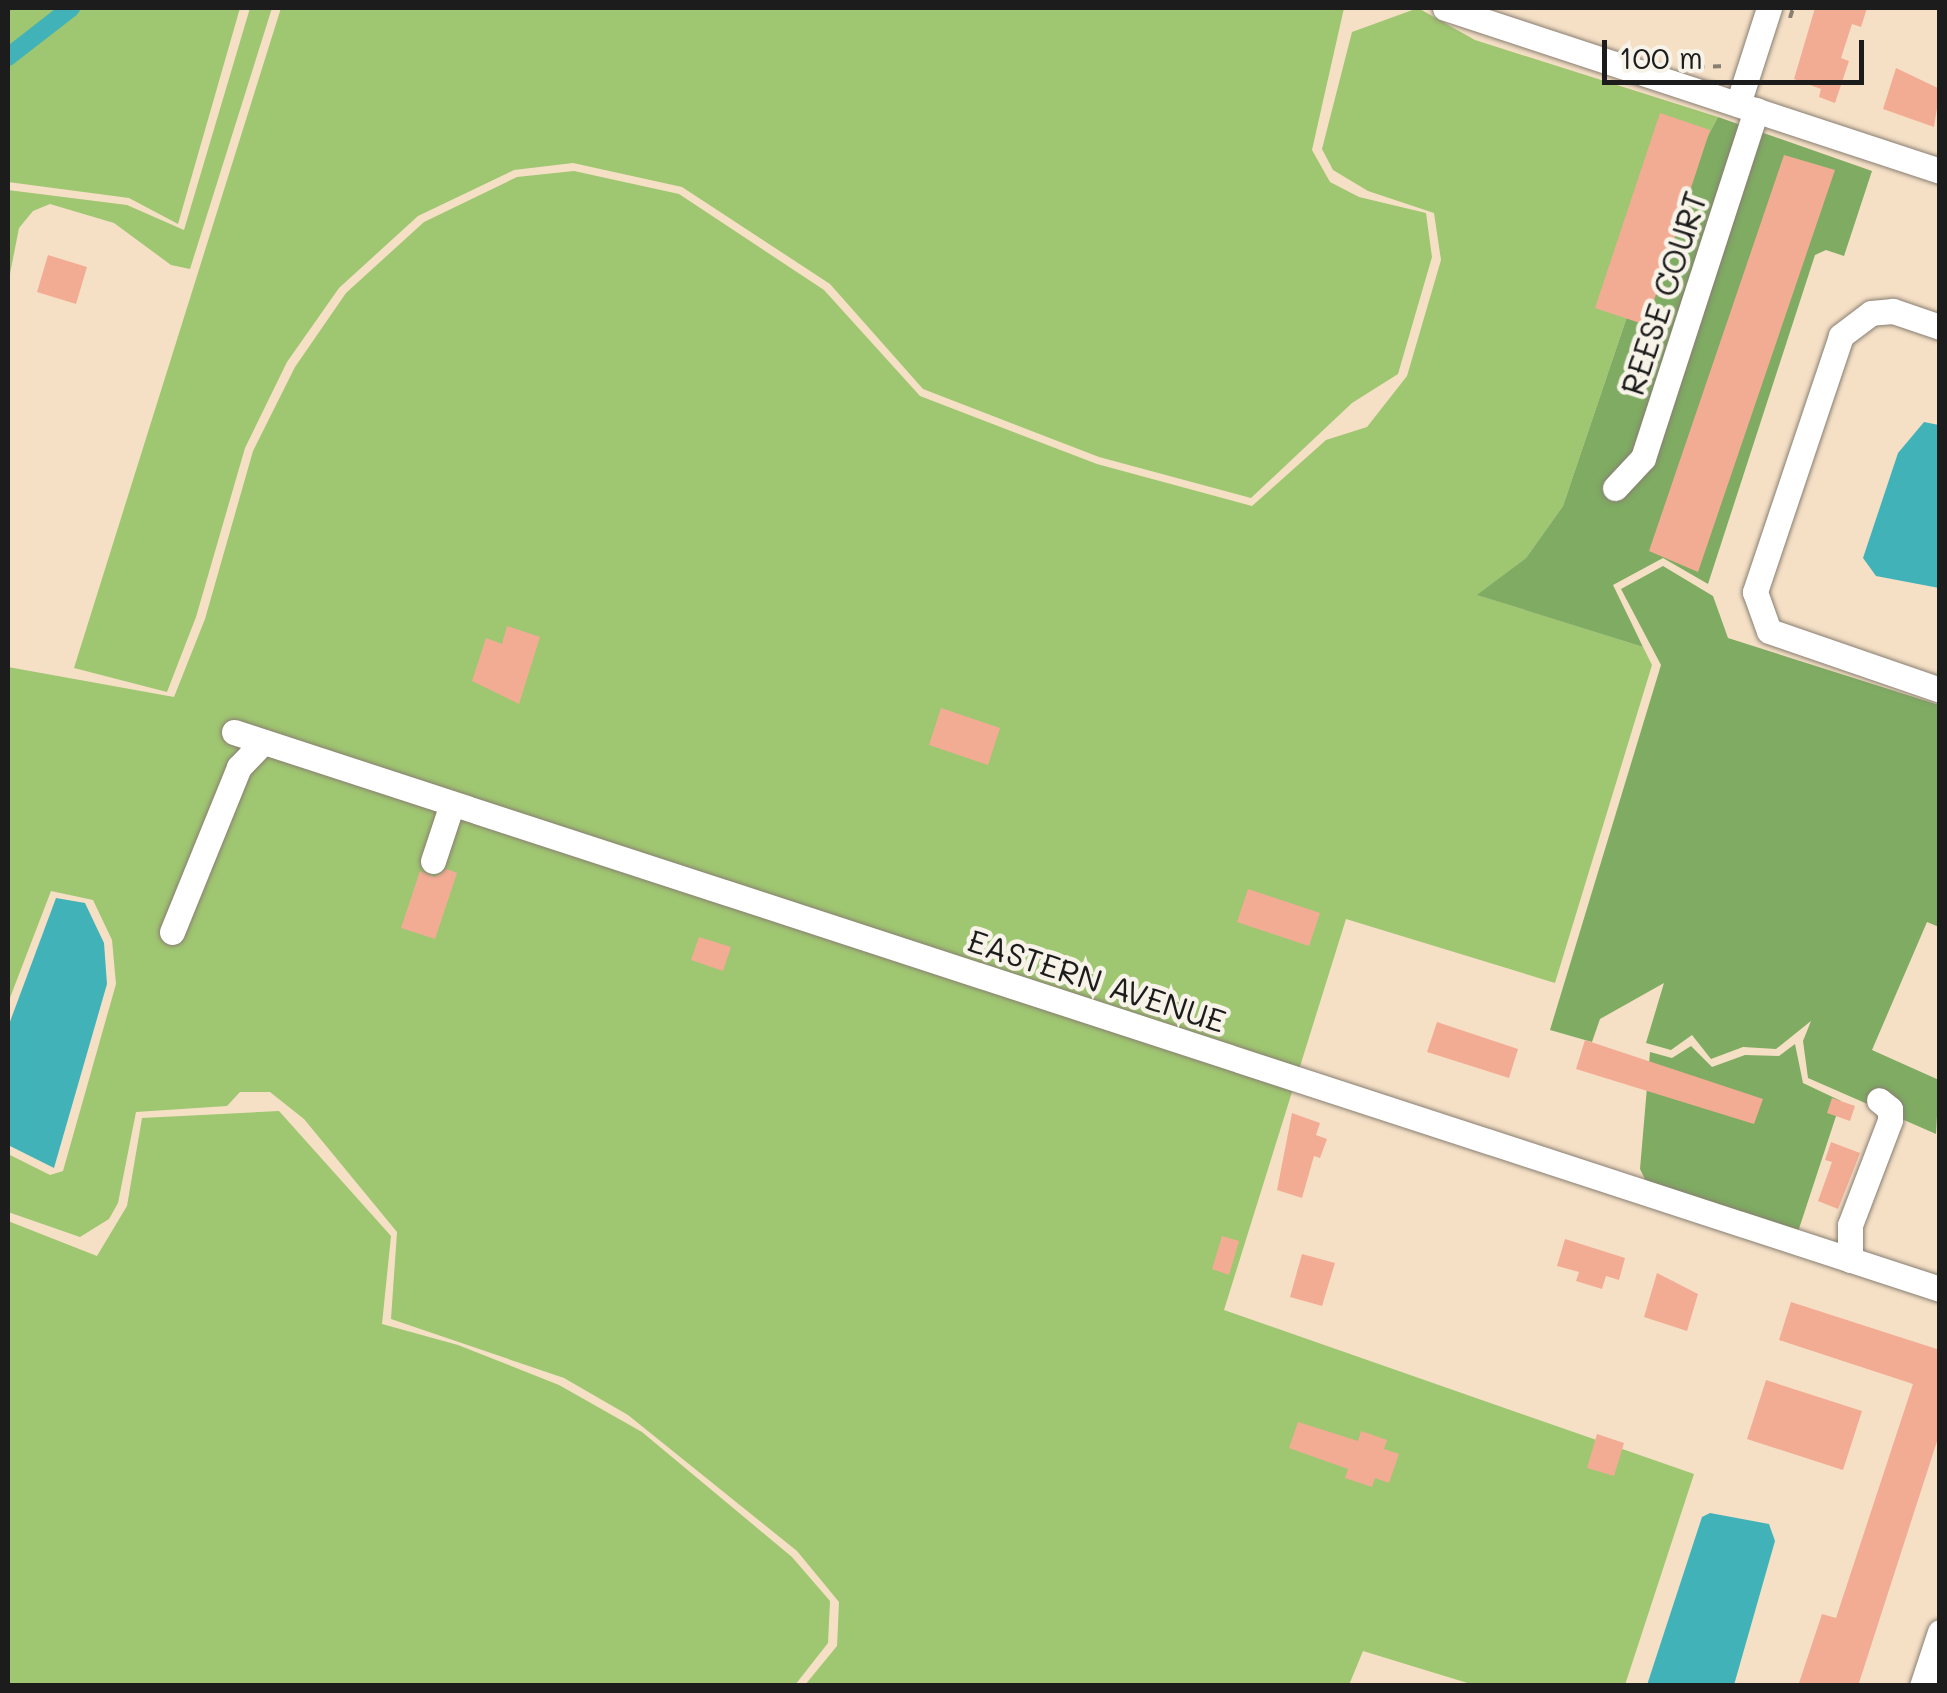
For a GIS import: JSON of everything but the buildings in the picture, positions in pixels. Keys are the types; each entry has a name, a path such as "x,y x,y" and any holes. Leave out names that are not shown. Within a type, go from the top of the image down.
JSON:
{"street":[{"path":"1445,8 1940,171"},
{"name":"REESE COURT","path":"1615,488 1643,458 1747,107 1769,8"},
{"path":"1940,327 1893,311 1871,313 1841,336 1755,592 1768,631 1940,690"},
{"name":"EASTERN AVENUE","path":"234,732 1940,1289"},
{"path":"172,932 239,766 263,742"},
{"path":"434,861 452,804"},
{"path":"1850,1260 1850,1225 1890,1120 1890,1109 1879,1100"},
{"path":"1922,1686 1940,1632"}],"path":[{"path":"1682,68 1728,66 1733,51"}],"green space":[{"path":"8,8 240,8 178,224 129,198 8,182"},
{"path":"250,8 272,8 190,269 171,265 114,223 50,204 33,211 19,228 8,284 8,190 127,205 184,230"},
{"path":"281,8 1344,8 1312,150 1330,182 1359,197 1426,213 1432,257 1398,374 1352,403 1251,498 1099,457 923,389 830,284 682,187 573,163 514,170 418,216 339,288 287,362 245,448 196,617 167,692 74,668"},
{"path":"1418,8 1475,40 1718,117 1653,240 1563,506 1526,558 1478,595 1643,647 1652,665 1555,983 1346,919 1224,1310 1694,1474 1625,1685 1474,1685 1363,1651 1349,1685 805,1685 837,1646 839,1602 797,1551 628,1415 564,1378 391,1319 397,1232 304,1119 270,1092 240,1092 227,1106 136,1112 118,1203 109,1219 80,1237 8,1212 8,1154 50,1175 63,1171 116,984 112,940 93,900 51,891 8,1003 8,667 174,697 205,619 253,451 295,367 346,293 424,222 517,177 574,171 679,194 824,290 920,396 1097,464 1252,506 1326,440 1367,427 1407,376 1441,260 1434,213 1368,191 1333,170 1322,149 1352,32"},
{"path":"1718,117 1872,171 1844,256 1826,250 1815,255 1708,584 1663,558 1613,585 1643,647 1477,595 1526,558 1563,506 1653,240"},
{"path":"1663,566 1713,596 1728,638 1939,705 1939,927 1927,922 1872,1050 1939,1080 1936,1134 1808,1078 1803,1041 1811,1021 1776,1049 1743,1047 1711,1059 1692,1035 1671,1050 1646,1043 1664,983 1600,1019 1592,1042 1550,1030 1661,665 1621,589"},
{"path":"1795,1044 1803,1083 1841,1101 1793,1247 1655,1200 1640,1169 1650,1052 1672,1058 1691,1046 1712,1067 1745,1055 1779,1056"},
{"path":"279,1111 391,1236 382,1324 458,1345 559,1385 642,1432 792,1557 830,1601 828,1643 795,1685 8,1685 8,1221 97,1256 127,1206 142,1118"}],"water":[{"path":"1924,422 1939,425 1939,588 1876,576 1863,558 1898,453"},
{"path":"56,898 85,903 104,943 107,984 54,1168 8,1145 8,1027"},
{"path":"1710,1513 1769,1524 1775,1541 1734,1685 1647,1685 1702,1517"}],"waterway":[{"path":"8,57 71,8"}]}
